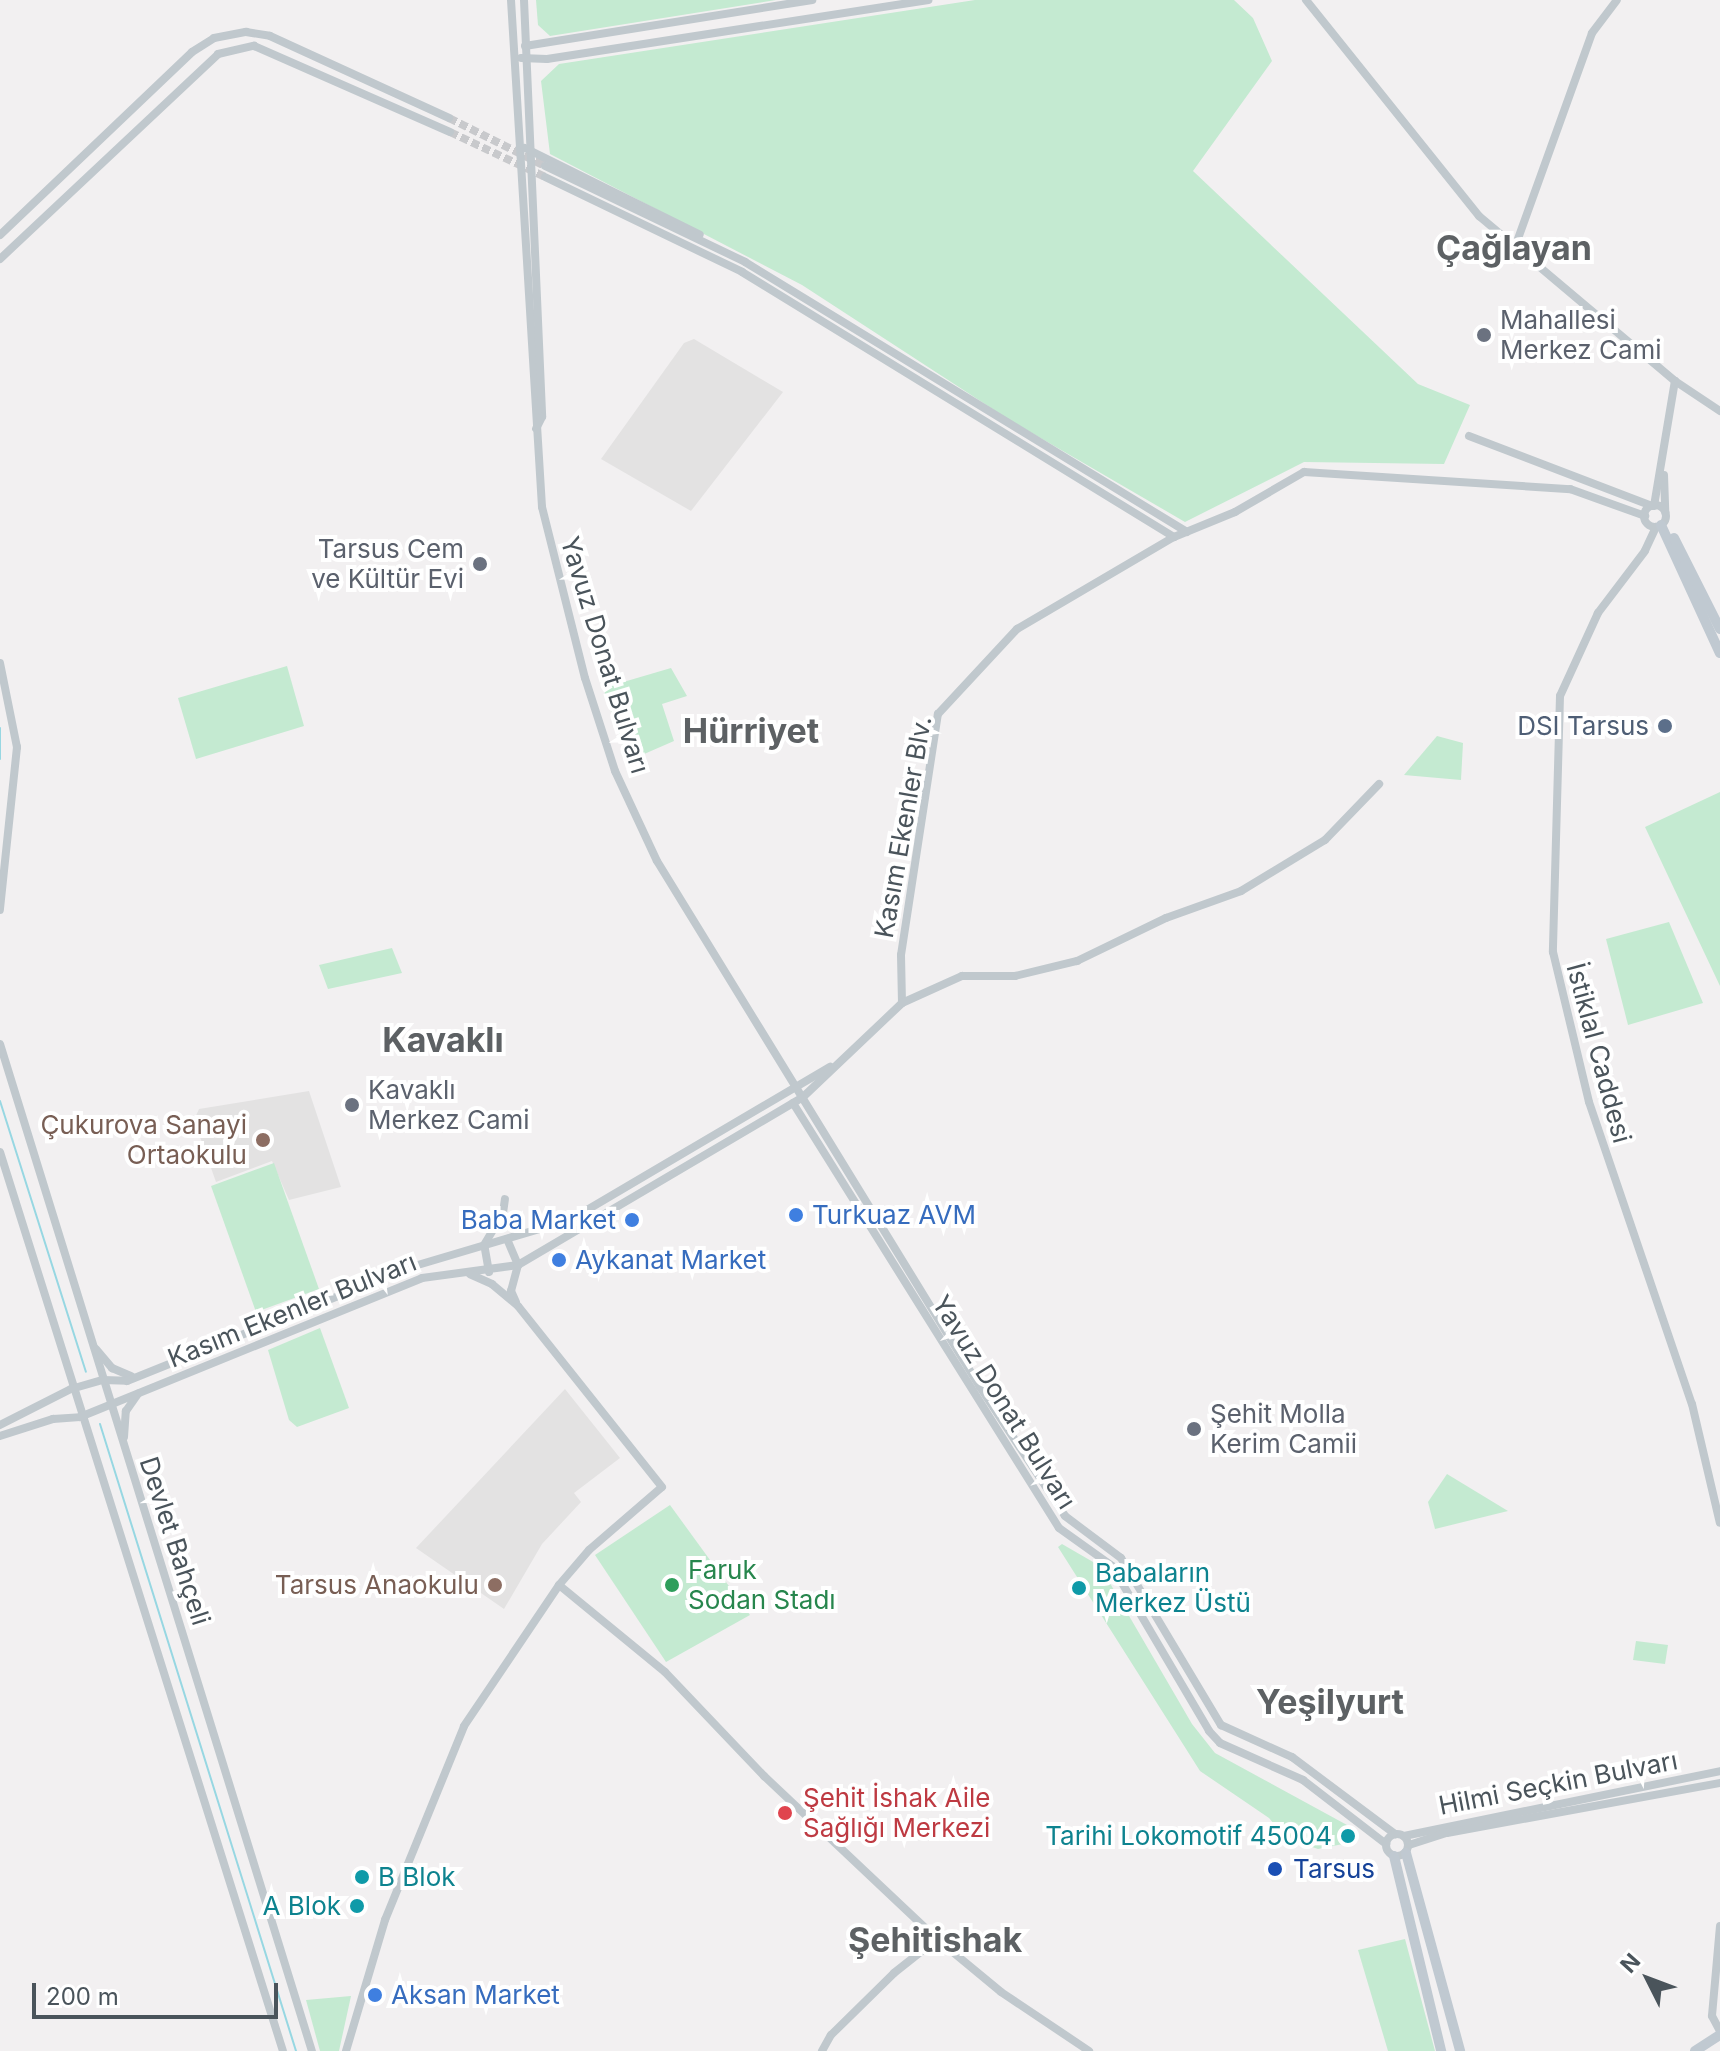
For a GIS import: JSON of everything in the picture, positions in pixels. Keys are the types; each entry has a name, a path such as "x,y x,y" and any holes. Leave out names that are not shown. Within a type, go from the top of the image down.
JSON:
{"main road":[{"path":"1662,521 1720,629"},
{"path":"1662,521 1720,653"},
{"path":"1407,1849 1460,2051"},
{"path":"1394,1856 1441,2051"},
{"path":"1695,2051 1720,2033"}],"street":[{"path":"511,0 535,430"},
{"path":"524,0 542,417 535,430"},
{"path":"513,55 526,45 812,0"},
{"path":"513,55 526,59 928,0"},
{"path":"1306,0 1479,216 1675,381 1720,411"},
{"path":"1515,247 1592,33 1617,0"},
{"path":"0,235 192,52 214,38 246,32 270,36 449,118"},
{"path":"0,259 218,54 254,46 450,132"},
{"path":"518,145 745,262 1187,532"},
{"path":"545,166 745,262"},
{"path":"545,177 755,280 1174,537"},
{"path":"1645,516 1653,506 1664,458 1675,381"},
{"name":"Yavuz Donat Bulvarı","path":"535,430 542,507 585,678 615,771 657,861 793,1089 802,1098 1065,1516 1121,1558 1221,1725 1292,1757 1399,1835"},
{"path":"1469,436 1593,480 1653,506 1662,521"},
{"path":"1662,521 1664,458"},
{"name":"Kasım Ekenler Blv.","path":"902,1003 901,955 938,714 1017,629 1174,537 1235,512 1304,472 1570,489"},
{"path":"1570,489 1593,480"},
{"path":"1570,489 1662,521"},
{"name":"İstiklal Caddesi","path":"1662,521 1645,551 1598,613 1560,696 1553,952 1589,1102 1692,1404 1720,1523"},
{"path":"0,663 17,747 0,910"},
{"path":"845,1059 902,1003 962,976 1015,976 1077,961 1166,918 1241,891 1325,840 1379,784"},
{"name":"Devlet Bahçeli","path":"0,1044 312,2051"},
{"name":"Kasım Ekenler Bulvarı","path":"0,1425 71,1389 103,1380 140,1376 395,1272 570,1220 845,1059"},
{"name":"Kasım Ekenler Bulvarı","path":"0,1436 53,1419 80,1417 381,1292 422,1278 518,1265 802,1098 845,1059"},
{"path":"793,1089 793,1103"},
{"name":"Yavuz Donat Bulvarı","path":"793,1103 1059,1528 1112,1566 1209,1731 1220,1743 1303,1780 1386,1844 1394,1856"},
{"name":"Devlet Bahçeli","path":"0,1152 71,1389 283,2051"},
{"path":"492,1284 484,1245 503,1213 505,1199"},
{"path":"507,1239 518,1265 511,1291 518,1306"},
{"path":"346,2051 385,1920 464,1726 559,1585 589,1550 662,1487 518,1306 492,1284 462,1272"},
{"path":"92,1344 112,1368 125,1377 140,1376"},
{"path":"125,1449 126,1411 139,1393"},
{"path":"559,1585 693,1698 764,1776 937,1939 1001,1992 1089,2051"},
{"name":"Hilmi Seçkin Bulvarı","path":"1399,1835 1720,1771"},
{"name":"Hilmi Seçkin Bulvarı","path":"1394,1856 1447,1833 1720,1783"},
{"path":"1386,1844 1399,1835 1407,1849"},
{"path":"1720,1926 1712,2016 1720,2033"},
{"path":"822,2051 831,2035 884,1983 937,1939"}],"shaded area":[{"path":"694,339 783,392 691,511 601,459 684,343"},
{"name":"Çukurova Sanayi Ortaokulu","path":"309,1091 341,1187 289,1200 272,1161 216,1182 194,1120 199,1109"},
{"path":"565,1389 620,1458 574,1493 581,1502 542,1544 504,1609 416,1548"}],"green space":[{"path":"536,0 776,0 550,36 538,25"},
{"path":"975,0 1234,0 1253,18 1272,61 1193,171 1418,384 1470,405 1444,464 1304,462 1185,522 1008,419 802,285 550,154 541,81 559,64"},
{"path":"287,666 304,726 196,759 178,698"},
{"path":"671,668 687,696 662,704 674,741 635,758 626,755 603,688"},
{"path":"1437,736 1463,743 1461,780 1404,775"},
{"path":"1720,792 1720,986 1645,827"},
{"path":"1669,922 1703,1003 1628,1025 1606,939"},
{"path":"392,948 402,973 328,989 319,965"},
{"path":"274,1163 319,1289 256,1312 211,1186"},
{"path":"320,1328 349,1408 297,1427 289,1420 268,1350"},
{"path":"1447,1474 1508,1511 1435,1529 1428,1502"},
{"name":"Faruk Sodan Stadı","path":"670,1505 750,1615 666,1662 595,1555"},
{"path":"1062,1544 1100,1566 1192,1724 1215,1753 1358,1831 1358,1841 1318,1849 1286,1838 1269,1818 1200,1771 1058,1547"},
{"path":"1636,1641 1668,1645 1665,1664 1633,1660"},
{"path":"1405,1939 1435,2051 1388,2051 1358,1950"},
{"path":"351,1996 339,2051 320,2051 306,2000"}],"waterway":[{"path":"0,728 0,759"},
{"path":"0,1101 86,1372"},
{"path":"100,1424 296,2051"}],"tunnel":[{"path":"449,118 545,166"},
{"path":"450,132 545,177"}],"place":[{"name":"Mahallesi Merkez Cami","path":"1484,335"},
{"name":"Tarsus Cem ve Kültür Evi","path":"480,564"},
{"name":"DSI Tarsus","path":"1665,726"},
{"name":"Kavaklı Merkez Cami","path":"352,1105"},
{"name":"Çukurova Sanayi Ortaokulu","path":"263,1140"},
{"name":"Turkuaz AVM","path":"796,1215"},
{"name":"Baba Market","path":"632,1220"},
{"name":"Aykanat Market","path":"559,1260"},
{"name":"Şehit Molla Kerim Camii","path":"1194,1429"},
{"name":"Tarsus Anaokulu","path":"495,1585"},
{"name":"Faruk Sodan Stadı","path":"672,1585"},
{"name":"Babaların Merkez Üstü","path":"1079,1588"},
{"name":"Şehit İshak Aile Sağlığı Merkezi","path":"785,1813"},
{"name":"Tarihi Lokomotif 45004","path":"1348,1836"},
{"name":"Tarsus","path":"1275,1869"},
{"name":"B Blok","path":"362,1877"},
{"name":"A Blok","path":"357,1906"},
{"name":"Aksan Market","path":"375,1995"}],"district":[{"name":"Çağlayan","path":"1514,248"},
{"name":"Hürriyet","path":"751,731"},
{"name":"Kavaklı","path":"443,1040"},
{"name":"Yeşilyurt","path":"1330,1702"},
{"name":"Şehitishak","path":"935,1940"}]}
